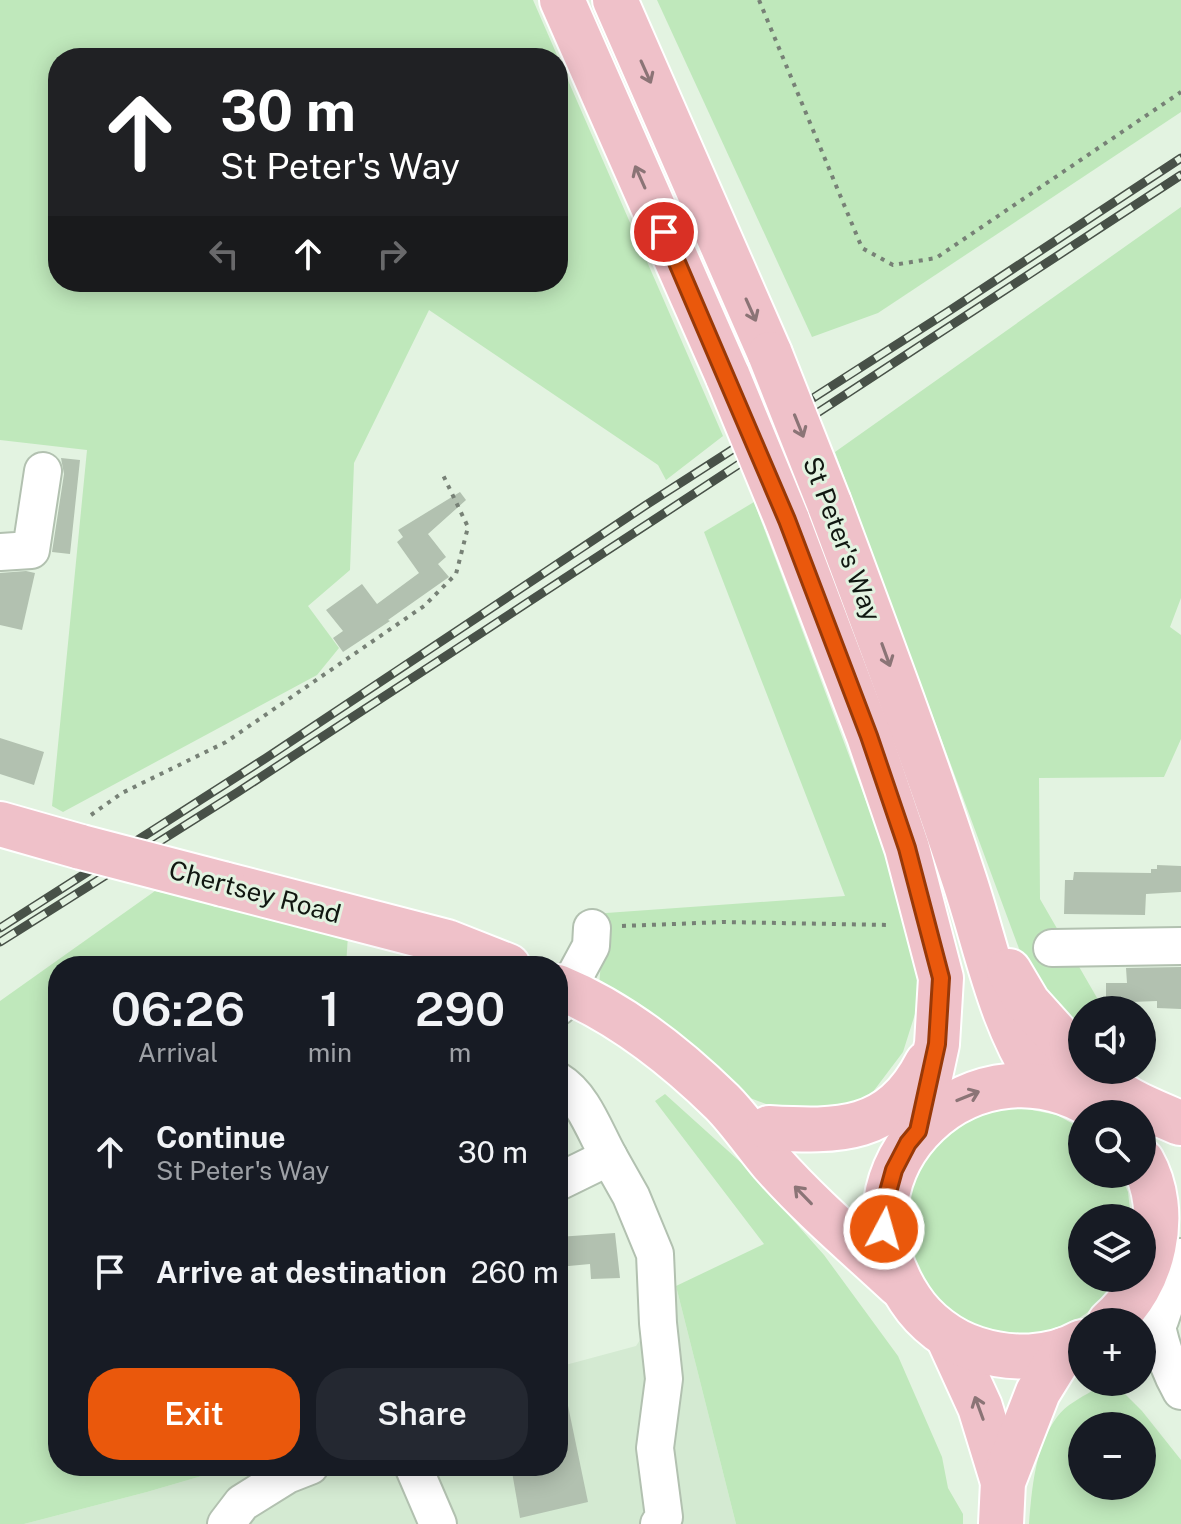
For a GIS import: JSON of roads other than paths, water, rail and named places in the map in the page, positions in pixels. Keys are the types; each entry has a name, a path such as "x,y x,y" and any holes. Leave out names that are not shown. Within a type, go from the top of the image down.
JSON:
{"main road":[{"name":"St Peter's Way","path":"562,0 728,377 787,520 869,736 907,848 941,978 937,1044 913,1137 886,1199 884,1229 890,1259 901,1287"},
{"name":"St Peter's Way","path":"615,0 770,354 829,503 898,687 964,879 995,989 1026,1061 1043,1086"},
{"name":"Chertsey Road","path":"0,824 68,836 223,884 447,942 481,956"},
{"path":"964,879 994,946 1028,1003 1068,1047"},
{"path":"568,998 639,1032 723,1103 772,1162 816,1208 901,1287 914,1306 948,1337 969,1347 1004,1356 1040,1356 1068,1346"},
{"path":"769,1128 825,1131 848,1128 883,1113 902,1100 937,1044"},
{"path":"1103,1084 1168,1123"},
{"path":"723,1103 791,1140 819,1150 867,1151 913,1137 935,1115 975,1092 1009,1085 1043,1086 1083,1100"},
{"path":"1119,1308 1164,1263 1156,1231 1168,1206 1155,1199 1151,1188"},
{"path":"948,1337 980,1407 1002,1503"},
{"path":"1002,1503 1038,1392 1068,1358"}],"street":[{"path":"0,552 31,550 43,471"},
{"path":"568,985 591,946 592,928"},
{"path":"1052,948 1181,946"},
{"path":"568,1087 631,1196 655,1254 664,1379 655,1448 664,1517 659,1524"},
{"path":"568,1177 609,1157"},
{"path":"1164,1263 1157,1330 1167,1366 1181,1392"},
{"path":"1156,1377 1181,1392"},
{"path":"226,1524 242,1503 285,1476"},
{"path":"417,1476 438,1524"}],"railway":[{"path":"0,928 266,758 646,505 1181,158"},
{"path":"0,942 238,792 1181,175"}]}
